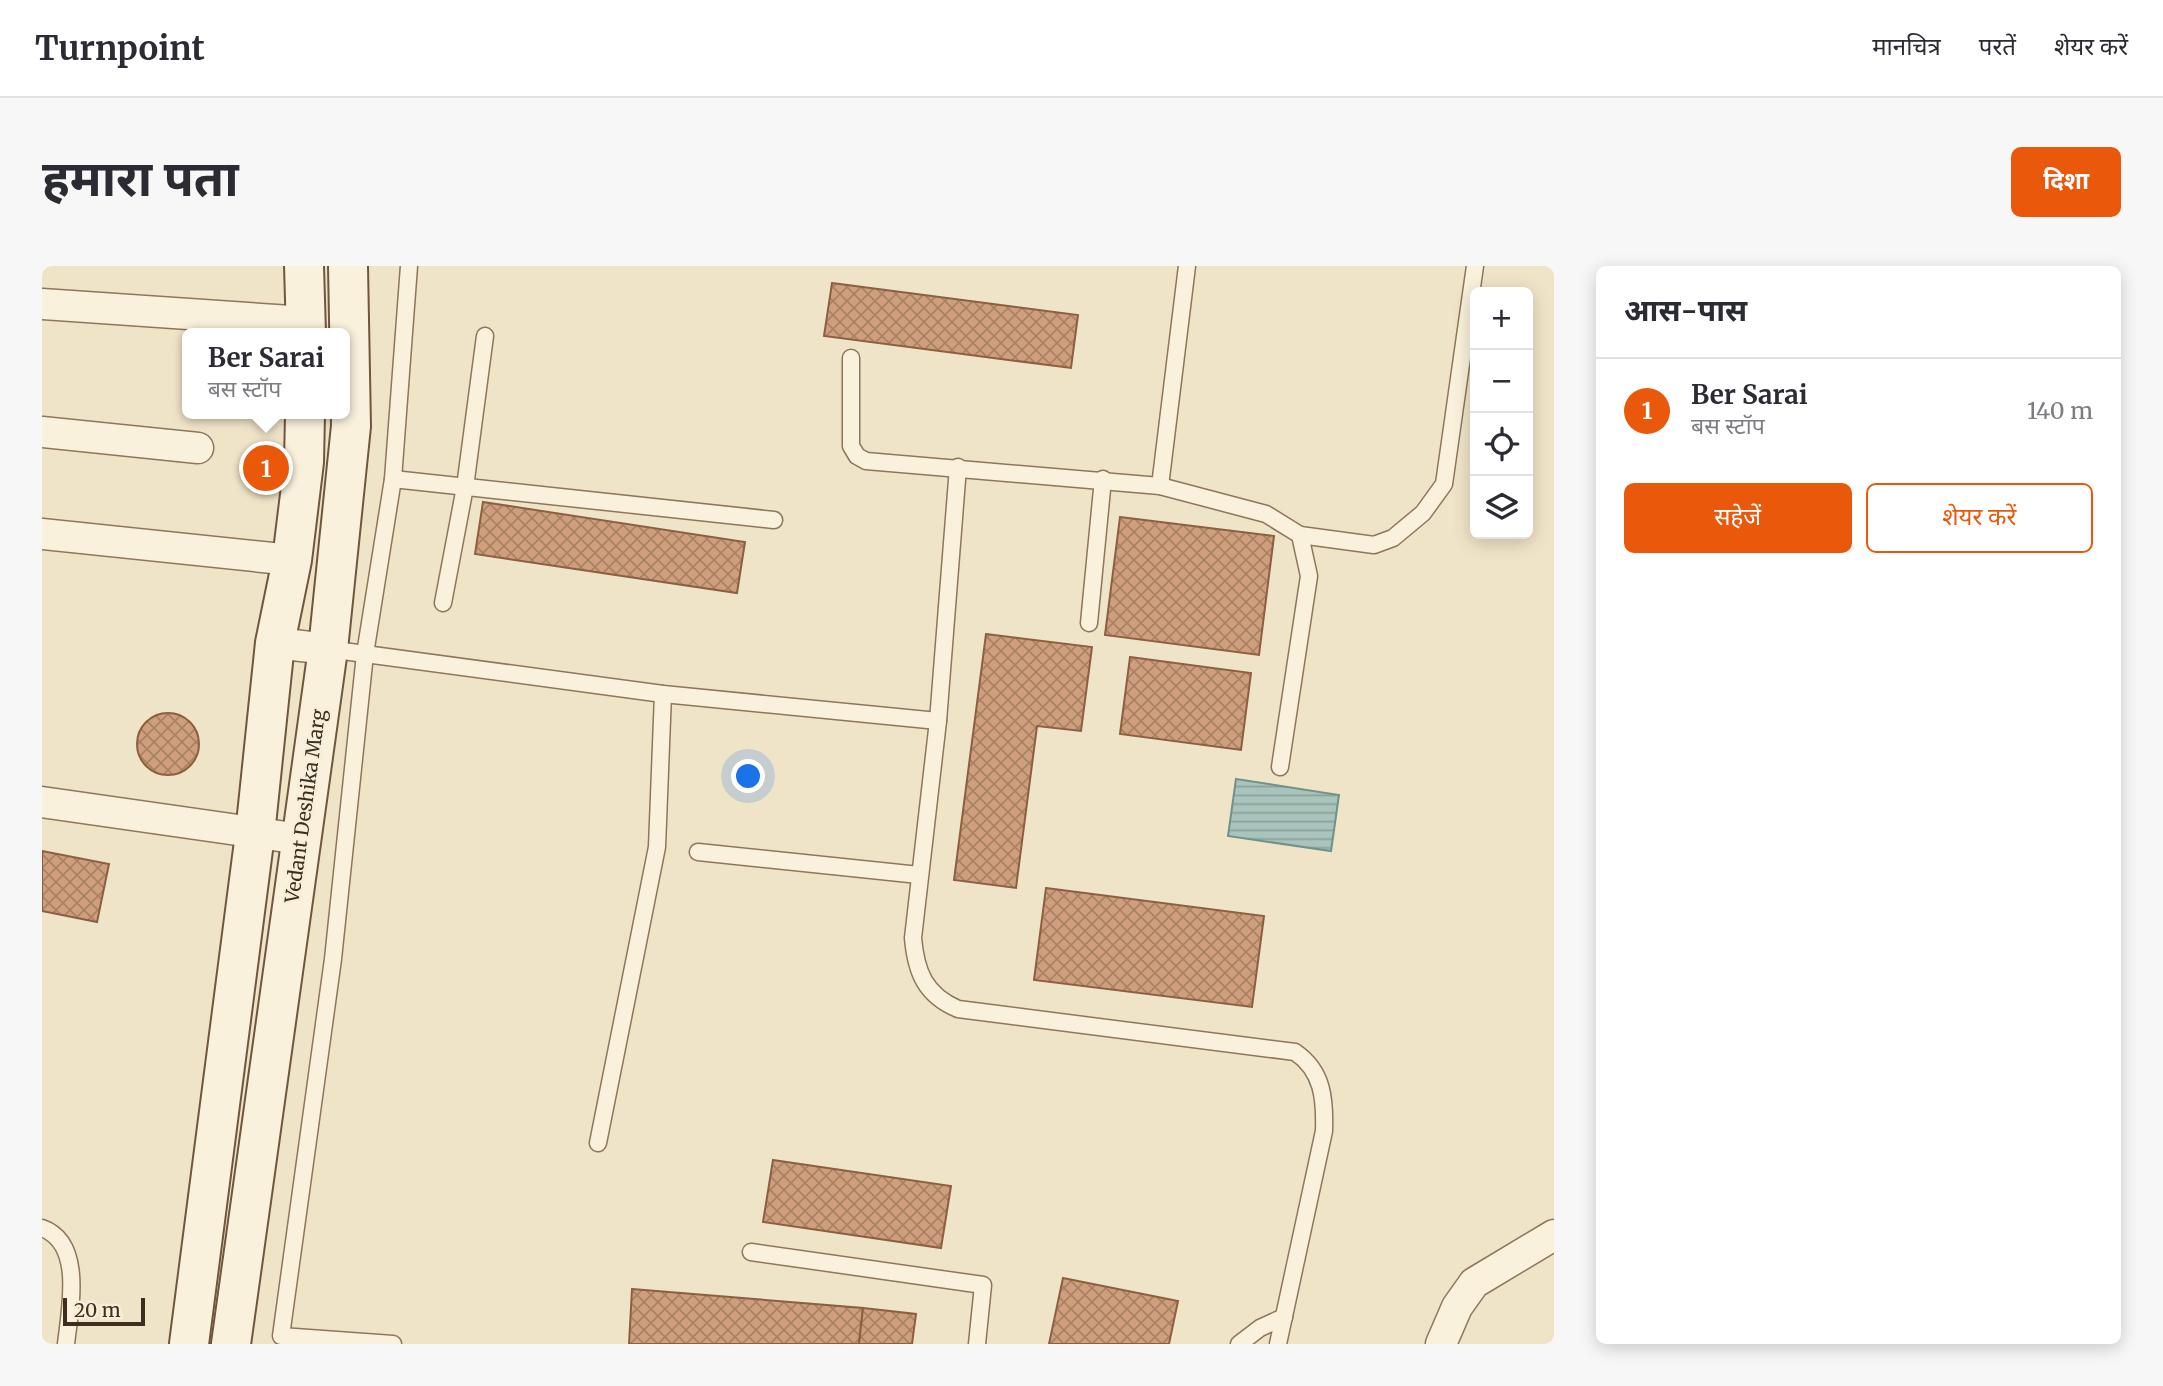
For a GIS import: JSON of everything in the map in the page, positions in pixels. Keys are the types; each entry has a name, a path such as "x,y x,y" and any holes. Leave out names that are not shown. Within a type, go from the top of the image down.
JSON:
{"main road":[{"path":"304,266 306,327"},
{"name":"Vedant Deshika Marg","path":"348,266 349,328"},
{"name":"Vedant Deshika Marg","path":"231,1344 300,839 347,652 350,373"},
{"path":"189,1344 255,834 275,643 292,560 304,462 305,419"}],"street":[{"path":"42,304 306,327"},
{"path":"42,432 198,448"},
{"path":"42,534 292,560"},
{"path":"275,643 347,652"},
{"path":"42,802 300,839"},
{"path":"1441,1344 1457,1307 1474,1283 1554,1235"}],"lane":[{"path":"393,1344 281,1336 332,959 347,652 379,579 393,479 409,266"},
{"path":"1160,486 1187,266"},
{"path":"851,358 851,446 857,456 866,461 1160,486 1265,514 1300,535 1374,545 1393,538 1423,513 1444,484 1475,266"},
{"path":"443,603 465,487 485,336"},
{"path":"958,467 938,721 913,937 915,960 924,985 940,1001 958,1009 1295,1052 1309,1062 1320,1080 1325,1103 1324,1131 1278,1344"},
{"path":"393,479 774,520"},
{"path":"1089,623 1102,479"},
{"path":"1280,767 1308,576 1300,535"},
{"path":"347,652 663,694 938,721"},
{"path":"598,1143 657,847 663,694"},
{"path":"698,852 919,875"},
{"path":"42,1228 56,1233 61,1239 71,1265 66,1344"},
{"path":"751,1252 983,1285 977,1344"},
{"path":"1240,1344 1260,1328 1284,1317"}],"water":[{"path":"1236,779 1339,795 1331,851 1228,836"}],"building":[{"path":"832,283 1078,315 1071,368 824,336"},
{"path":"483,502 745,542 737,593 475,554"},
{"path":"1120,517 1274,536 1259,655 1105,635"},
{"path":"986,634 1092,647 1081,731 1037,726 1016,888 954,880"},
{"path":"1130,657 1251,673 1241,750 1120,734"},
{"path":"162,713 174,713 190,722 197,732 197,756 190,766 174,775 162,775 151,770 142,761 137,750 137,738 142,727 151,718"},
{"path":"42,851 109,864 97,922 42,911"},
{"path":"1046,888 1264,916 1252,1007 1034,980"},
{"path":"773,1160 951,1186 941,1248 763,1222"},
{"path":"1063,1278 1178,1301 1169,1344 1049,1344"},
{"path":"632,1289 863,1308 859,1344 629,1344"},
{"path":"863,1308 916,1314 912,1344 859,1344"}],"place":[{"name":"Ber Sarai","path":"266,468"}]}
